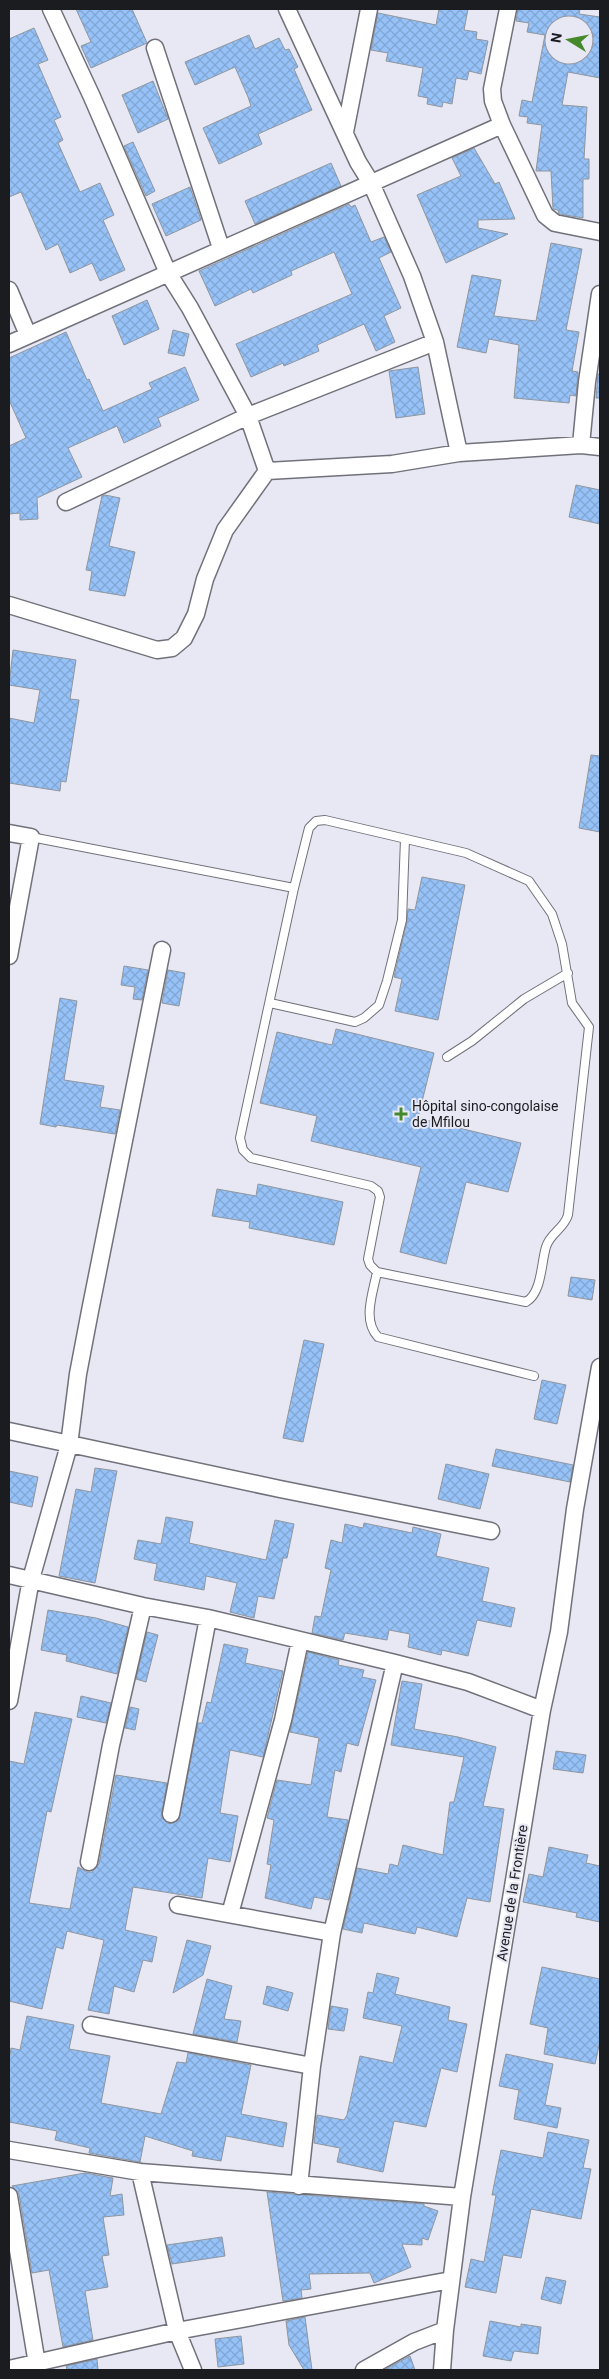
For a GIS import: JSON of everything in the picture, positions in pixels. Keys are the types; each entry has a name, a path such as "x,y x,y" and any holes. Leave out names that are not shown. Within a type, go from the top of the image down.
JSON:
{"street":[{"path":"51,9 92,97 168,273 190,308 248,416 267,471"},
{"path":"287,9 358,162 371,183 412,276 435,342 459,453"},
{"path":"345,132 369,9"},
{"path":"508,9 492,89 493,101 502,125 545,214 555,222 600,232"},
{"path":"155,48 221,248"},
{"path":"9,344 221,248 502,125"},
{"path":"9,290 28,335"},
{"path":"581,445 587,382 600,294"},
{"path":"66,502 248,416 435,342"},
{"path":"267,471 392,464 459,453 581,445 600,447"},
{"path":"9,605 156,650 172,648 184,638 196,614 205,579 225,530 267,471"},
{"path":"9,833 31,837 9,956"},
{"path":"9,1701 31,1579 69,1445 78,1374 162,950"},
{"name":"Avenue de la Frontière","path":"442,2370 445,2330 462,2197 542,1710 559,1632 575,1509 600,1367"},
{"path":"9,1431 69,1445 491,1531"},
{"path":"9,1575 143,1606 208,1618 395,1663 468,1682 542,1710"},
{"path":"89,1862 111,1745 143,1606"},
{"path":"170,1814 208,1618"},
{"path":"230,1914 283,1720 300,1640"},
{"path":"299,2186 312,2066 332,1933 395,1663"},
{"path":"178,1905 332,1933"},
{"path":"90,2025 312,2066"},
{"path":"9,2150 140,2172 299,2186 462,2197"},
{"path":"140,2172 177,2331 193,2370"},
{"path":"9,2196 37,2367"},
{"path":"9,2369 37,2367 177,2331 451,2280"},
{"path":"364,2370 414,2342 445,2330"}],"lane":[{"path":"325,820 466,853 528,881 552,914 562,944 572,1003 585,1018 589,1027 568,1215 565,1224 550,1237 546,1246 535,1294 526,1302 377,1272 370,1265 368,1258 380,1197 378,1191 371,1186 351,1180 251,1158 243,1150 240,1138 294,888 309,828 316,821 325,820"},
{"path":"31,837 294,888"},
{"path":"270,1003 355,1022 364,1018 379,1005 402,920 405,839"},
{"path":"447,1057 524,999 568,973"},
{"path":"377,1272 368,1318 371,1329 378,1337 534,1376"}],"building":[{"path":"76,9 132,9 147,43 91,68 81,46 91,42"},
{"path":"439,9 468,9 464,30 477,32 476,39 488,41 481,74 469,71 467,80 456,78 452,104 443,102 442,107 427,104 428,98 418,96 423,68 386,61 388,53 371,50 378,13 436,25"},
{"path":"518,9 580,9 579,14 586,15 544,15 544,35 527,32 529,23 516,21"},
{"path":"594,16 600,17 600,78 568,72 562,105 587,107 584,159 589,159 589,179 583,179 583,218 559,214 558,210 553,209 551,171 536,171 542,125 527,123 528,117 519,116 522,100 532,102 544,40 544,65 594,65"},
{"path":"34,28 48,60 38,64 61,117 54,120 63,140 58,143 80,192 100,183 114,215 103,220 125,270 100,281 92,263 70,273 58,244 46,250 21,192 9,197 9,39"},
{"path":"249,35 255,49 279,38 285,50 289,49 298,67 294,69 312,110 258,134 262,144 219,164 203,128 251,106 248,97 235,67 195,85 185,62"},
{"path":"153,81 168,119 138,133 122,95"},
{"path":"133,142 155,191 146,196 124,146"},
{"path":"474,148 495,184 499,182 515,219 478,220 478,228 508,234 446,263 417,195 461,176 452,158"},
{"path":"331,163 341,186 255,224 245,201"},
{"path":"190,187 201,220 166,236 152,204"},
{"path":"349,204 351,207 355,205 371,242 384,237 391,252 379,258 401,308 384,316 395,342 376,351 364,324 317,345 319,351 284,366 283,363 251,377 236,344 352,294 334,252 291,271 292,275 253,293 251,289 215,306 199,271"},
{"path":"551,243 582,249 566,330 579,332 572,371 578,372 576,396 570,395 569,403 514,398 519,345 489,339 486,353 457,347 472,275 501,280 494,316 536,321"},
{"path":"147,300 159,329 124,345 112,316"},
{"path":"173,330 189,334 184,356 168,353"},
{"path":"66,332 103,411 152,389 149,383 185,367 199,400 158,418 161,426 124,443 117,426 68,448 82,477 37,498 38,519 20,520 20,513 9,514 9,446 26,438 9,400 9,358"},
{"path":"418,367 425,414 396,418 389,371"},
{"path":"598,374 600,374 600,398 596,398"},
{"path":"576,485 600,490 600,524 569,517"},
{"path":"102,496 120,498 109,546 135,552 125,596 89,590 92,571 86,570"},
{"path":"13,650 76,660 70,699 79,700 66,782 61,781 60,791 9,783 9,718 34,723 40,690 9,685"},
{"path":"591,755 600,756 600,832 579,828"},
{"path":"422,877 465,885 438,1020 395,1011 402,979 394,977 408,909 415,910"},
{"path":"124,966 148,970 142,1000 133,999 135,987 121,985"},
{"path":"168,970 185,973 179,1006 162,1003"},
{"path":"60,998 77,1001 64,1080 104,1086 100,1107 120,1110 115,1134 40,1124"},
{"path":"336,1029 434,1053 418,1118 521,1143 508,1192 466,1182 446,1264 400,1252 421,1167 311,1141 317,1116 260,1103 277,1032 332,1045"},
{"path":"258,1184 343,1202 334,1245 249,1228 250,1222 212,1216 217,1189 256,1196"},
{"path":"571,1277 595,1280 592,1300 568,1296"},
{"path":"304,1340 324,1344 303,1442 283,1438"},
{"path":"542,1380 566,1385 557,1424 534,1419"},
{"path":"496,1449 573,1465 570,1482 492,1466"},
{"path":"446,1464 489,1474 480,1509 438,1499"},
{"path":"95,1468 117,1471 95,1583 59,1576 76,1489 91,1492"},
{"path":"9,1471 38,1477 32,1507 9,1502"},
{"path":"166,1517 193,1522 189,1543 266,1560 275,1520 294,1524 287,1558 283,1558 274,1599 258,1596 254,1618 230,1612 237,1583 206,1576 204,1590 154,1580 157,1564 134,1559 138,1540 161,1544"},
{"path":"364,1523 412,1533 413,1527 441,1534 436,1556 489,1568 482,1601 515,1608 511,1627 477,1620 468,1656 442,1650 441,1655 408,1647 410,1634 389,1630 387,1640 345,1633 343,1640 312,1633 315,1616 321,1617 331,1570 325,1568 331,1540 342,1543 345,1524 363,1528"},
{"path":"48,1610 96,1618 128,1627 117,1674 66,1661 67,1655 41,1650"},
{"path":"147,1632 158,1635 146,1682 136,1679"},
{"path":"224,1644 248,1649 245,1663 283,1671 263,1757 230,1750 220,1813 238,1816 230,1862 208,1858 202,1898 133,1887 125,1930 157,1937 152,1962 143,1960 134,1992 114,1986 109,2014 88,2010 104,1940 67,1931 63,1949 56,1947 42,2009 9,2001 9,1761 24,1764 35,1712 72,1719 51,1812 47,1811 29,1903 70,1909 78,1867 87,1872 92,1872 99,1864 116,1775 167,1783 161,1817 169,1824 179,1820 198,1723 202,1723 207,1702 211,1703"},
{"path":"308,1652 339,1660 338,1665 364,1670 362,1677 376,1680 358,1746 347,1743 341,1772 335,1770 327,1817 348,1820 329,1900 314,1897 311,1909 265,1898 271,1865 267,1864 274,1820 267,1818 277,1780 311,1785 319,1738 290,1732"},
{"path":"402,1681 422,1684 414,1729 458,1737 496,1747 483,1806 504,1809 490,1902 467,1898 457,1937 417,1927 415,1934 364,1923 362,1933 343,1929 357,1868 388,1874 390,1864 398,1866 403,1845 443,1855 450,1802 454,1802 464,1757 391,1745"},
{"path":"81,1696 111,1703 106,1723 77,1717"},
{"path":"130,1707 139,1709 135,1730 125,1728"},
{"path":"556,1751 586,1755 583,1773 553,1769"},
{"path":"549,1847 588,1855 586,1863 600,1866 600,1922 576,1917 577,1913 523,1902 529,1874 543,1877"},
{"path":"187,1940 211,1946 203,1975 173,1993"},
{"path":"542,1967 600,1979 600,2041 595,2064 544,2054 548,2028 530,2024"},
{"path":"377,1973 399,1978 395,1994 450,2007 448,2020 467,2024 457,2072 441,2068 426,2127 394,2121 383,2172 337,2162 340,2148 314,2143 317,2115 344,2120 347,2115 360,2056 393,2063 402,2026 363,2018 368,1992 373,1993"},
{"path":"207,1979 232,1986 224,2019 241,2021 237,2042 193,2034"},
{"path":"267,1986 293,1993 288,2011 263,2004"},
{"path":"331,2006 348,2009 344,2031 328,2029"},
{"path":"27,2016 74,2025 69,2049 110,2056 101,2103 161,2114 177,2062 186,2063 188,2053 251,2065 241,2114 287,2123 283,2147 226,2136 221,2161 192,2156 193,2151 145,2136 140,2162 89,2153 90,2148 55,2140 57,2131 9,2122 9,2060 11,2048 20,2050"},
{"path":"506,2054 553,2064 545,2105 561,2108 557,2128 514,2119 519,2090 499,2086"},
{"path":"548,2132 589,2140 583,2168 591,2169 581,2219 531,2209 521,2258 503,2255 496,2293 465,2287 471,2259 484,2262 496,2195 492,2195 501,2150 543,2158"},
{"path":"85,2173 113,2178 110,2196 122,2194 124,2215 103,2217 109,2255 102,2256 108,2287 85,2291 93,2340 63,2347 49,2270 32,2273 19,2194 12,2186"},
{"path":"267,2192 424,2204 424,2206 438,2211 428,2240 422,2238 422,2245 402,2244 411,2267 374,2283 370,2273 309,2274 311,2289 301,2290 302,2298 283,2301"},
{"path":"222,2237 225,2256 172,2264 167,2245"},
{"path":"546,2277 566,2281 561,2304 541,2299"},
{"path":"305,2317 312,2370 304,2370 289,2345 286,2321"},
{"path":"490,2321 521,2327 521,2324 541,2327 538,2354 514,2351 511,2361 483,2356"},
{"path":"241,2336 244,2364 218,2367 215,2339"},
{"path":"410,2356 415,2370 384,2370"},
{"path":"97,2359 98,2370 67,2370 66,2366"}],"place":[{"name":"Hôpital sino-congolaise de Mfilou","path":"401,1114"}]}
